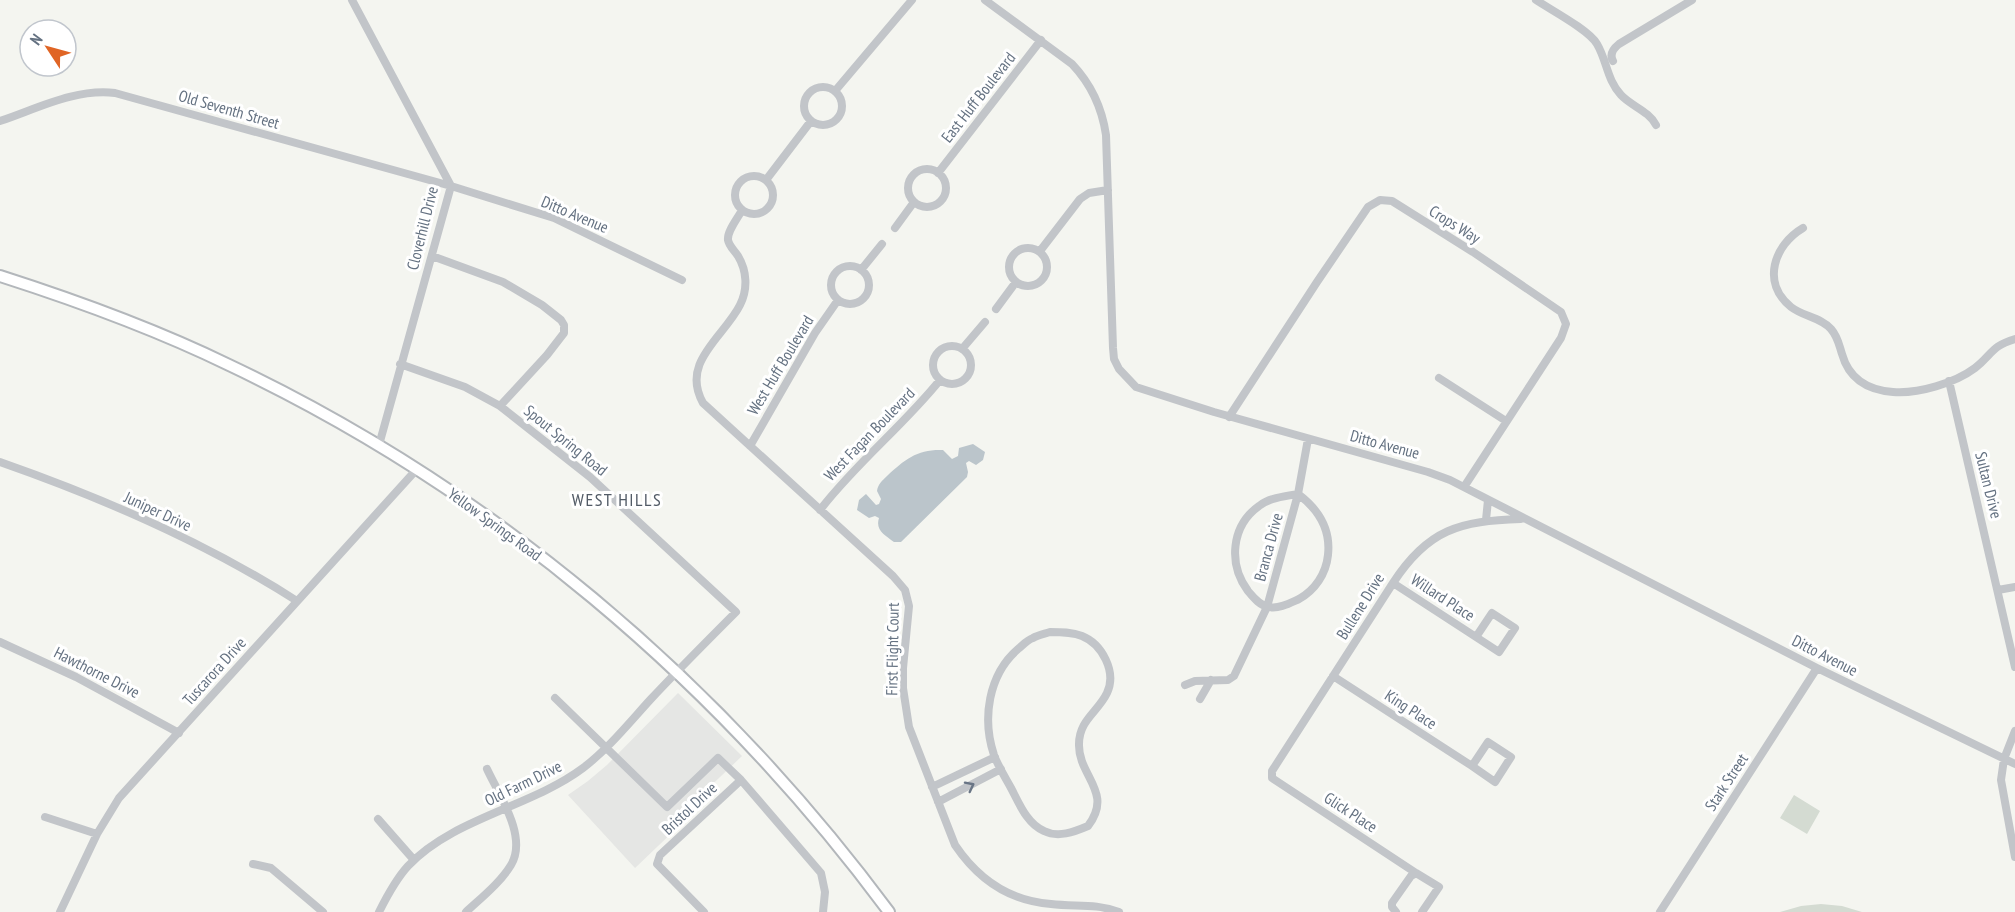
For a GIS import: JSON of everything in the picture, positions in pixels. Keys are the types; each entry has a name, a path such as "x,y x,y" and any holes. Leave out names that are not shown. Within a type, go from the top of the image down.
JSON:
{"main road":[{"name":"Yellow Springs Road","path":"0,276 117,316 227,364 379,445 494,521 622,622 677,671 734,727 829,834 889,912"}],"street":[{"name":"Cloverhill Drive","path":"352,0 451,186 379,445"},
{"path":"835,91 912,0"},
{"name":"Ditto Avenue","path":"984,0 1041,40 1080,73 1097,102 1106,135 1114,359 1119,369 1136,387 1229,417 1428,472 1464,487 1817,668 2015,764"},
{"path":"1536,0 1585,32 1596,42 1615,87 1631,105 1653,119 1656,126"},
{"path":"1613,61 1611,55 1618,44 1692,0"},
{"name":"East Huff Boulevard","path":"938,173 1041,40"},
{"path":"821,87 828,87 835,91 842,104 838,118 825,125 811,121 804,108 804,100 808,94 821,87"},
{"name":"Old Seventh Street","path":"0,121 72,96 102,91 451,186"},
{"path":"766,180 811,121"},
{"path":"925,169 938,173 946,184 944,197 934,206 920,206 914,202 908,190 912,176 925,169"},
{"path":"752,176 766,180 773,193 769,207 756,214 742,210 735,198 735,190 739,183 752,176"},
{"name":"Ditto Avenue","path":"451,186 554,218 682,280"},
{"path":"1040,251 1080,199 1089,193 1108,190"},
{"name":"Crops Way","path":"1229,417 1363,213 1374,203 1392,201 1473,252 1561,312 1566,324 1561,338 1464,487"},
{"path":"895,228 914,202"},
{"name":"First Flight Court","path":"742,210 728,236 728,241 742,265 745,287 740,305 702,358 696,384 703,403 893,576 905,590 909,606 903,688 909,727 955,845 964,858 975,871 999,889 1020,898 1051,904 1093,905 1119,912"},
{"path":"1803,228 1794,233 1781,246 1774,266 1776,285 1790,306 1830,328 1837,337 1845,364 1858,381 1875,389 1893,392 1924,390 1949,381 1976,367 1994,348 2015,339"},
{"path":"861,270 882,244"},
{"path":"1031,248 1040,251 1046,259 1048,269 1044,279 1035,285 1025,286 1016,282 1010,274 1009,264 1013,255 1021,249 1031,248"},
{"path":"432,256 503,282 542,305 564,325 564,333 547,355 500,406"},
{"path":"852,266 867,275 869,290 866,297 852,304 845,304 838,300 832,292 831,282 835,274 843,268 852,266"},
{"path":"996,309 1016,282"},
{"name":"West Huff Boulevard","path":"750,446 815,333 838,300"},
{"path":"962,349 985,322"},
{"path":"953,346 962,349 970,362 967,376 954,384 940,380 934,372 933,363 936,354 944,348 953,346"},
{"name":"Spout Spring Road","path":"400,364 465,387 500,406 590,477 736,612 677,671"},
{"path":"1439,378 1506,421"},
{"name":"West Fagan Boulevard","path":"820,510 839,486 918,407 940,380"},
{"name":"Sultan Drive","path":"1949,381 2015,667"},
{"name":"Branca Drive","path":"1185,686 1195,681 1228,680 1234,675 1267,608 1298,494 1308,439"},
{"name":"Juniper Drive","path":"0,462 44,477 125,511 197,545 297,601"},
{"name":"Tuscarora Drive","path":"60,912 97,834 119,798 417,469"},
{"name":"Branca Drive","path":"1298,494 1310,503 1325,525 1328,538 1325,570 1306,595 1278,607 1267,608 1251,595 1235,568 1234,552 1237,535 1244,522 1260,505 1280,497 1298,494"},
{"path":"1486,520 1488,500"},
{"name":"Bullene Drive","path":"1271,775 1409,560 1438,536 1459,526 1486,520 1523,519"},
{"name":"Willard Place","path":"1393,583 1499,652 1515,628 1492,613 1476,637"},
{"path":"1998,590 2015,586"},
{"path":"1050,632 1070,632 1083,636 1096,644 1110,670 1110,683 1107,693 1089,715 1081,730 1079,746 1081,758 1097,791 1097,802 1092,821 1088,826 1065,834 1053,834 1043,831 1032,823 1022,810 995,757 989,736 988,714 992,689 1001,669 1012,654 1031,639 1050,632"},
{"name":"Hawthorne Drive","path":"0,642 76,677 179,733"},
{"name":"Stark Street","path":"1660,912 1817,668"},
{"name":"Old Farm Drive","path":"380,912 398,879 414,860 448,836 571,777 606,747 677,671"},
{"name":"King Place","path":"1333,676 1495,782 1511,757 1488,742 1472,766"},
{"path":"1200,699 1211,680"},
{"path":"555,698 606,747"},
{"path":"2015,731 2004,759 2001,780 2015,857"},
{"name":"Bristol Drive","path":"606,747 667,807 718,758 741,780 820,873 825,892 823,912"},
{"path":"932,787 995,757"},
{"path":"466,912 512,865 517,851 516,831 488,769"},
{"path":"938,802 1001,769"},
{"name":"Glick Place","path":"1271,775 1278,782 1439,887 1422,912"},
{"name":"Bristol Drive","path":"704,912 657,864 660,855 741,780"},
{"path":"45,817 97,834"},
{"path":"378,819 414,860"},
{"path":"253,864 271,868 323,912"},
{"path":"1396,912 1392,903 1411,876 1416,873"}],"shaded area":[{"path":"973,444 985,452 983,460 976,465 969,461 966,463 967,477 901,542 894,542 882,532 878,526 879,518 875,516 869,518 857,510 859,500 866,494 876,505 879,504 881,499 877,491 880,483 912,456 926,451 943,450 952,459 958,456 959,448"},
{"path":"678,693 742,756 675,820 680,825 635,868 568,795 607,765"},
{"path":"1794,795 1820,811 1807,834 1780,818"},
{"path":"1821,904 1842,906 1862,912 1780,912 1801,906"}],"district":[{"name":"WEST HILLS","path":"617,500"}]}
